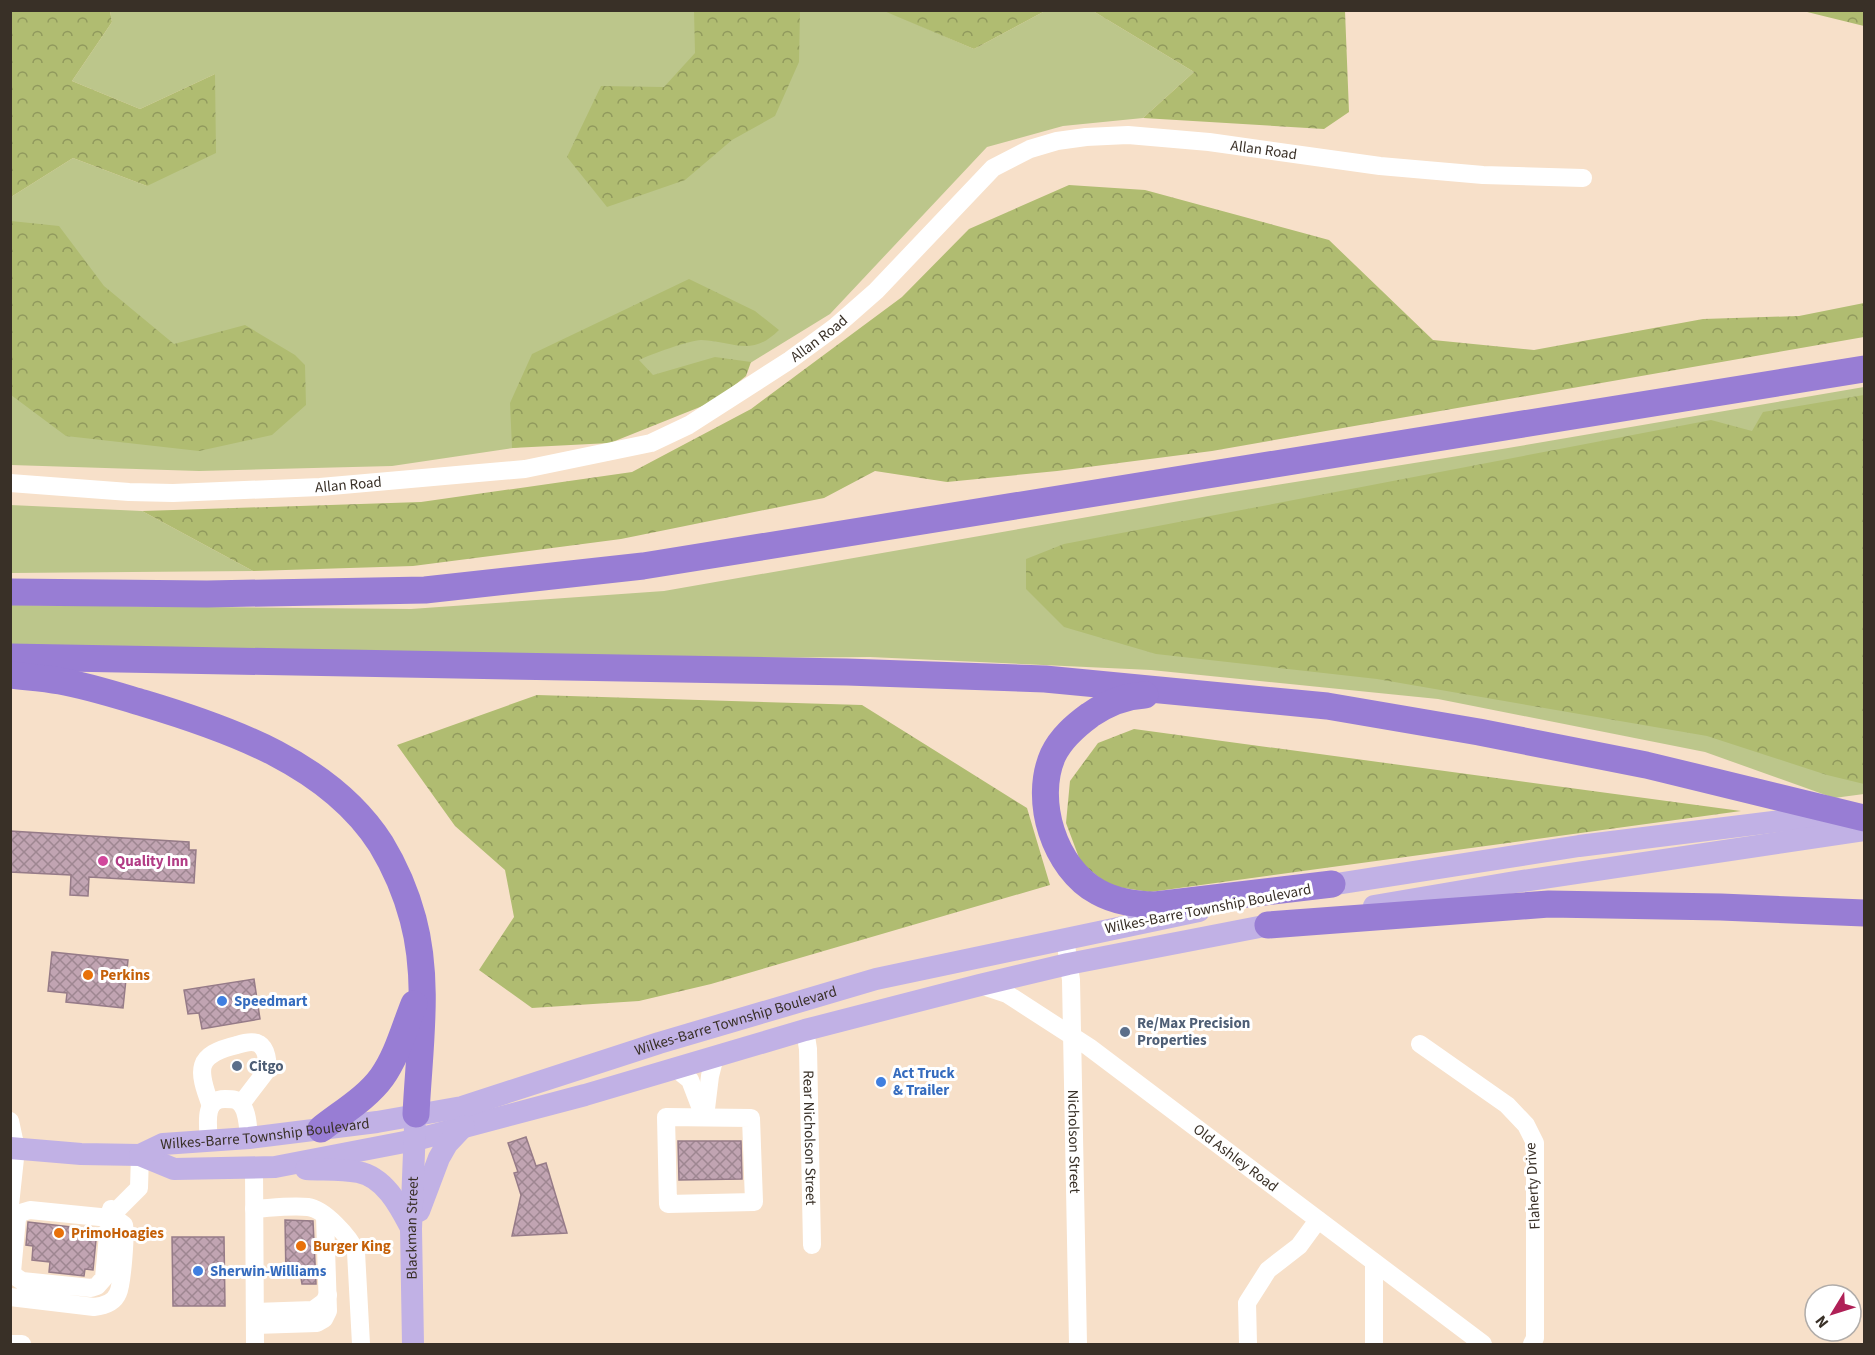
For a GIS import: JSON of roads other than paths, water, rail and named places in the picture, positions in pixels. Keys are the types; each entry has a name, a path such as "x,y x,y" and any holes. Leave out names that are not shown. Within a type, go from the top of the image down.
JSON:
{"highway":[{"path":"10,592 207,594 425,590 643,566 1864,369"},
{"path":"10,657 858,672 1045,679 1327,706 1479,732 1646,765 1859,827"},
{"path":"10,675 60,681 193,718 279,755 331,789 361,818 395,870 413,920 423,981 415,1127"},
{"path":"1204,694 1141,695 1118,700 1085,718 1061,741 1047,775 1047,810 1050,830 1067,863 1096,891 1114,900 1135,904 1155,905 1332,884"},
{"path":"1268,925 1550,904 1721,907 1864,914"},
{"path":"321,1129 381,1079 394,1058 423,981"}],"main road":[{"name":"Wilkes-Barre Township Boulevard","path":"13,1148 81,1154 140,1155 174,1169 265,1167 415,1127 462,1107 659,1043 876,979 1332,884 1579,846 1864,810"},
{"name":"Wilkes-Barre Township Boulevard","path":"140,1155 164,1144 249,1138 377,1122 415,1127 464,1126 585,1095 805,1030 1068,964 1268,925 1509,883 1859,827"},
{"path":"411,1228 439,1158 447,1144 464,1126"},
{"name":"Blackman Street","path":"413,1344 411,1228 415,1127"},
{"path":"265,1167 360,1172 377,1180 390,1193 411,1228"}],"street":[{"name":"Allan Road","path":"10,483 129,492 320,488 525,469 651,443 689,425 790,360 835,327 876,291 993,168 1030,149 1057,141 1128,135 1209,142 1380,166 1482,175 1583,178"},
{"name":"Nicholson Street","path":"1065,938 1071,980 1078,1344"},
{"name":"Old Ashley Road","path":"980,986 1006,994 1089,1047 1483,1344"},
{"name":"Rear Nicholson Street","path":"805,1030 808,1048 812,1245"},
{"path":"211,1106 205,1089 202,1067 205,1059 217,1049 253,1042 260,1044 264,1051 268,1063 267,1070 241,1104"},
{"name":"Flaherty Drive","path":"1420,1044 1507,1105 1527,1125 1535,1143 1534,1338 1532,1344"},
{"path":"705,1117 715,1056"},
{"path":"675,1068 690,1080 705,1117"},
{"path":"208,1141 208,1117 211,1106 219,1099 233,1099 241,1104 249,1138"},
{"path":"666,1117 705,1117 751,1118 754,1202 668,1204 666,1117"},
{"path":"10,1121 13,1148 10,1204"},
{"path":"10,1297 94,1307 108,1303 119,1290 125,1229 113,1212 30,1210 20,1213 17,1220 12,1272 14,1275 22,1281 91,1288 97,1286 104,1278 113,1212 140,1188 140,1155"},
{"path":"255,1344 254,1209 265,1167"},
{"path":"254,1209 310,1207 325,1216 351,1240 357,1252 361,1344"},
{"path":"255,1318 313,1310 324,1302 328,1295 325,1216"},
{"path":"1248,1344 1247,1304 1268,1270 1299,1246 1318,1220"},
{"path":"1374,1262 1374,1344"},
{"path":"10,1344 22,1344"}],"place":[{"name":"Quality Inn","path":"103,861"},
{"name":"Perkins","path":"88,975"},
{"name":"Speedmart","path":"222,1001"},
{"name":"Re/Max Precision Properties","path":"1125,1032"},
{"name":"Citgo","path":"237,1066"},
{"name":"Act Truck & Trailer","path":"881,1082"},
{"name":"PrimoHoagies","path":"59,1233"},
{"name":"Burger King","path":"301,1246"},
{"name":"Sherwin-Williams","path":"198,1271"}]}
